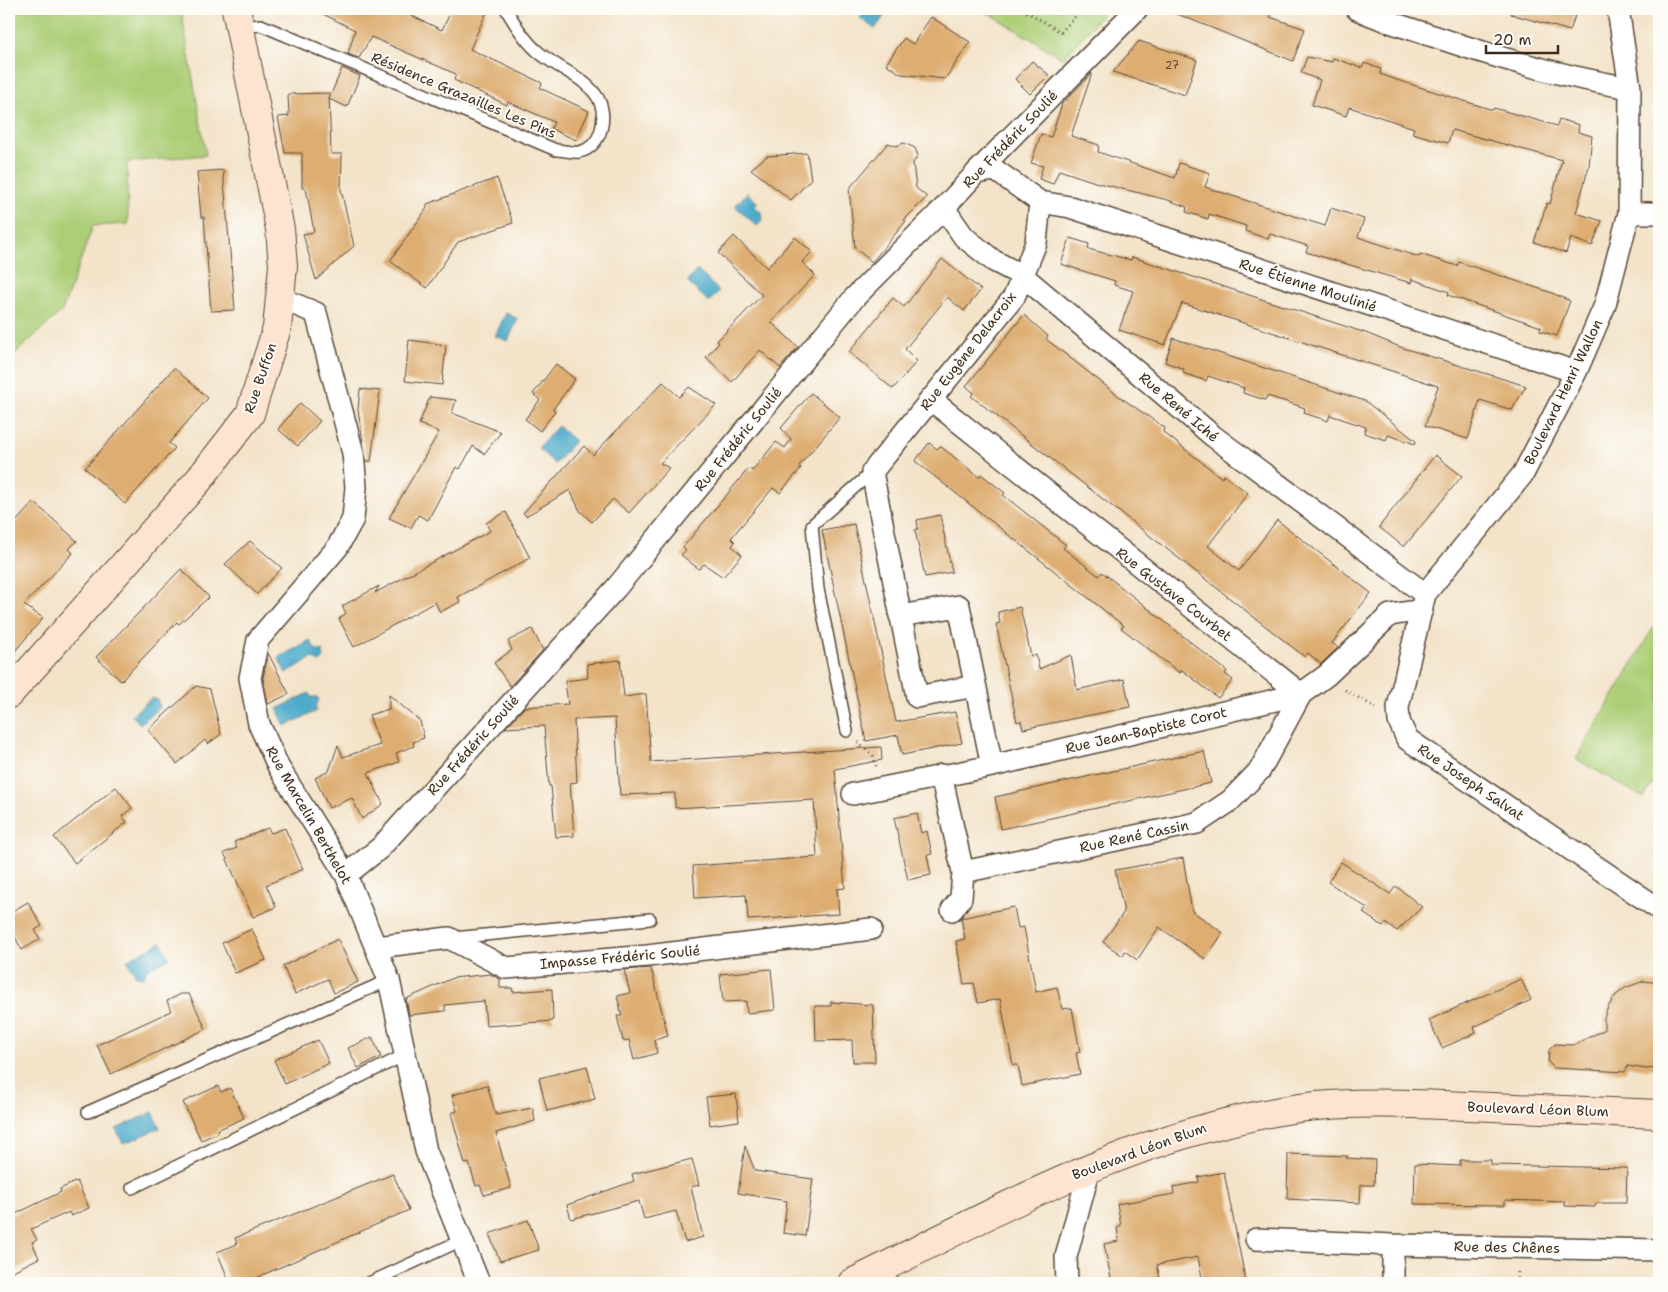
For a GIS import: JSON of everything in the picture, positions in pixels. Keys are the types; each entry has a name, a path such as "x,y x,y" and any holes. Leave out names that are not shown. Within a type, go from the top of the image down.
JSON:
{"street":[{"name":"Rue Frédéric Soulié","path":"346,875 380,848 616,588 855,297 1137,9"},
{"path":"1356,9 1374,17 1482,53 1591,82 1630,88"},
{"name":"Boulevard Henri Wallon","path":"1423,602 1523,474 1576,372 1605,305 1629,214 1630,88 1618,9"},
{"name":"Rue Buffon","path":"9,694 198,481 250,414 277,328 282,299 283,266 280,229 239,18"},
{"path":"976,173 995,170 1040,202"},
{"name":"Rue Eugène Delacroix","path":"872,472 1014,297 1036,242 1040,202"},
{"name":"Rue Étienne Moulinié","path":"1040,202 1070,207 1576,372"},
{"name":"Rue René Iché","path":"944,208 964,238 994,261 1023,276 1213,436 1423,602"},
{"path":"1629,214 1659,213"},
{"name":"Rue Marcelin Berthelot","path":"282,299 316,313 353,453 356,487 353,519 337,548 258,640 250,678 259,724 279,768 346,875 377,947 389,980 426,1151 479,1283"},
{"name":"Rue Gustave Courbet","path":"930,400 1301,694"},
{"path":"872,472 917,697 975,686"},
{"path":"1301,694 1323,678 1390,615 1423,602"},
{"path":"1399,721 1398,707 1423,602"},
{"path":"900,616 959,606 992,766"},
{"name":"Rue Jean-Baptiste Corot","path":"853,794 992,766 1301,694"},
{"name":"Rue René Cassin","path":"963,872 1197,823 1230,801 1260,770 1301,694"},
{"name":"Rue Joseph Salvat","path":"1399,721 1407,739 1659,909"},
{"path":"941,776 963,872 962,898 952,910"},
{"name":"Impasse Frédéric Soulié","path":"449,938 506,968 647,956 871,929"},
{"path":"377,947 449,938"},
{"name":"Boulevard Léon Blum","path":"852,1283 1090,1167 1168,1138 1220,1123 1300,1108 1352,1104 1406,1104 1659,1114"},
{"path":"1068,1283 1066,1257 1090,1167"},
{"name":"Rue des Chênes","path":"1256,1239 1659,1250"},
{"path":"1393,1244 1393,1283"}],"lane":[{"name":"Résidence Grazailles Les Pins","path":"239,18 556,150 579,152 594,144 602,127 601,109 596,96 577,77 535,50 506,9"},
{"path":"847,731 818,589 812,525 872,472"},
{"path":"449,938 650,919"},
{"path":"88,1112 389,980"},
{"path":"132,1188 406,1055"},
{"path":"369,1283 462,1240"}],"path":[{"path":"1022,9 1061,32 1082,9"},
{"path":"1323,678 1399,721"},
{"path":"847,731 874,756 882,788"}],"green space":[{"path":"9,9 181,9 206,155 127,162 128,224 93,226 62,311 9,359"},
{"path":"982,9 1107,9 1063,59"},
{"path":"1653,628 1659,632 1659,772 1644,798 1576,759"}],"water":[{"path":"866,9 889,9 875,29 860,18"},
{"path":"747,193 758,203 755,206 761,212 762,220 757,226 735,206"},
{"path":"697,270 719,291 709,302 687,282"},
{"path":"506,313 518,319 508,341 495,336"},
{"path":"558,426 575,441 555,464 538,448"},
{"path":"310,640 315,649 323,651 324,658 320,662 312,658 286,673 278,658"},
{"path":"309,693 311,697 317,697 319,700 315,708 317,711 285,726 277,709"},
{"path":"151,698 157,699 160,707 140,724 132,715"},
{"path":"161,942 169,958 147,969 144,977 136,976 127,960"},
{"path":"153,1112 160,1128 123,1144 116,1129"}],"building":[{"path":"313,9 397,9 442,30 452,9 488,9 470,49 542,83 540,88 589,111 576,140 551,129 554,122 508,102 507,105 454,80 456,74 371,37 359,58 348,54 355,30"},
{"path":"1165,9 1273,9 1270,17 1305,29 1293,61"},
{"path":"1511,9 1577,9 1570,31 1511,14"},
{"path":"931,17 970,42 945,79 901,74 886,64 904,38 913,44"},
{"path":"1139,41 1197,60 1185,95 1113,72"},
{"path":"1307,57 1332,62 1333,58 1362,68 1364,63 1381,69 1380,74 1493,110 1494,108 1557,126 1559,119 1579,125 1578,132 1592,136 1589,166 1576,213 1602,221 1592,246 1571,238 1566,253 1534,242 1547,203 1550,204 1562,160 1452,130 1448,143 1412,133 1414,128 1349,107 1346,116 1312,105 1320,80 1301,73"},
{"path":"1032,61 1049,75 1030,94 1015,79"},
{"path":"342,68 360,76 347,107 329,99"},
{"path":"1092,73 1071,136 1099,145 1098,152 1175,178 1179,163 1210,173 1205,187 1325,226 1331,208 1364,219 1358,237 1419,257 1420,254 1457,266 1459,262 1552,293 1570,301 1557,336 1540,331 1541,327 1448,295 1449,292 1412,279 1411,283 1306,252 1308,246 1270,234 1268,239 1245,231 1246,226 1209,214 1208,219 1186,212 1187,207 1168,200 1098,183 1059,170 1053,184 1039,179 1043,166 1031,163 1041,134 1051,137 1062,104"},
{"path":"329,93 331,154 342,154 341,190 354,246 316,280 303,234 314,232 306,188 302,188 302,153 285,153 278,117 289,116 288,94"},
{"path":"888,143 896,146 904,143 915,148 918,156 913,163 916,188 927,197 904,220 906,221 872,262 855,248 849,189"},
{"path":"807,153 811,179 791,200 751,169 767,156"},
{"path":"223,170 235,310 211,311 204,217 201,217 197,172"},
{"path":"497,178 513,223 458,242 427,288 390,261 427,208 427,204"},
{"path":"734,236 767,268 795,237 812,252 802,262 815,275 771,322 798,347 780,368 760,350 732,382 706,357 719,343 717,341 762,295 718,253"},
{"path":"1070,238 1089,244 1088,249 1131,260 1132,257 1366,333 1400,347 1526,386 1512,410 1480,400 1468,439 1425,426 1438,386 1182,303 1165,345 1119,330 1133,291 1114,285 1115,281 1061,264"},
{"path":"942,259 981,290 964,311 947,297 905,349 917,361 893,389 849,352 893,298 904,307"},
{"path":"1024,315 1048,336 1046,339 1120,397 1165,428 1163,432 1222,478 1224,475 1248,493 1208,546 1239,571 1277,520 1371,593 1332,643 1338,648 1321,664 1308,653 1305,657 971,396 974,393 966,386"},
{"path":"1173,338 1365,401 1416,441 1415,444 1388,435 1386,440 1364,433 1366,427 1330,415 1328,421 1304,413 1305,408 1287,402 1267,396 1265,400 1243,393 1244,388 1208,376 1206,381 1183,373 1184,369 1165,362"},
{"path":"409,340 446,345 442,385 405,381"},
{"path":"556,364 575,379 540,431 525,419 540,400 533,394"},
{"path":"174,368 208,398 169,443 175,448 125,504 85,468"},
{"path":"663,382 679,397 689,387 716,405 660,463 669,468 629,513 613,499 592,522 580,511 570,490 526,516 523,513 584,446 593,455"},
{"path":"360,389 380,391 371,461 366,461 358,410"},
{"path":"811,393 840,417 799,466 801,468 780,493 773,488 731,538 735,542 732,546 742,555 723,577 704,564 699,569 681,555 686,550 683,547 749,468 752,471 776,442 785,448 791,439 781,428"},
{"path":"430,397 456,400 452,413 501,432 484,454 473,446 460,469 456,467 428,520 418,515 411,528 389,518 439,432 419,424"},
{"path":"300,403 320,421 298,446 278,429"},
{"path":"929,443 937,449 940,446 979,477 981,474 1005,493 1003,495 1066,545 1063,548 1099,576 1102,572 1227,671 1225,674 1233,680 1218,698 1182,670 1180,673 1121,628 1124,626 915,461"},
{"path":"1435,455 1462,476 1404,547 1379,527"},
{"path":"34,502 77,541 69,549 73,553 24,605 43,618 9,658 9,529"},
{"path":"506,512 530,558 458,597 460,602 440,612 435,602 354,647 339,619 346,613 342,606 379,586 375,593 490,531 486,523"},
{"path":"940,515 952,572 925,577 915,530 918,529 917,520"},
{"path":"854,524 896,722 955,712 962,743 902,755 898,735 866,741 822,530"},
{"path":"250,541 282,568 257,594 225,564"},
{"path":"181,569 209,597 179,624 177,622 121,681 96,657"},
{"path":"1020,607 1031,656 1036,655 1039,669 1071,655 1077,690 1124,679 1130,707 1023,729 1021,721 1017,722 996,624 1000,623 998,612"},
{"path":"532,629 543,650 510,686 494,663 512,650 508,641"},
{"path":"268,653 289,694 268,704 263,678"},
{"path":"620,660 624,697 646,694 651,762 881,747 882,760 835,769 845,888 837,889 839,914 748,920 746,895 695,898 693,866 817,857 814,800 675,808 675,793 620,795 615,718 574,720 577,782 570,783 574,836 556,837 544,726 505,728 525,707 568,704 565,681 588,678 587,664"},
{"path":"196,686 210,689 221,734 208,744 205,740 177,764 148,730"},
{"path":"389,695 420,721 424,738 413,742 414,746 396,753 399,762 368,773 383,804 362,819 352,798 329,808 315,778 329,771 338,745 343,757 380,745 369,715 389,709"},
{"path":"1204,751 1211,783 1001,829 995,797"},
{"path":"116,787 132,808 122,816 127,822 75,863 54,837"},
{"path":"917,813 921,833 927,831 932,854 927,855 931,875 908,880 894,818"},
{"path":"268,828 271,833 285,828 303,869 266,885 276,907 253,917 224,853 237,848 234,842"},
{"path":"1183,858 1192,911 1223,933 1205,959 1159,927 1137,960 1125,951 1123,956 1103,942 1124,912 1115,870"},
{"path":"1341,862 1390,894 1396,886 1422,907 1397,931 1385,923 1383,926 1363,913 1367,908 1328,882"},
{"path":"28,902 42,926 35,930 40,939 22,950 9,926 9,913"},
{"path":"1014,907 1018,928 1024,927 1036,992 1057,987 1062,1009 1072,1008 1080,1052 1076,1053 1080,1074 1022,1086 1018,1065 1013,1065 1000,999 978,1003 974,983 964,984 956,941 965,939 961,918"},
{"path":"252,929 266,960 235,973 222,943"},
{"path":"338,939 358,982 334,993 328,979 295,994 283,966"},
{"path":"651,968 668,1036 654,1040 657,1053 634,1060 629,1040 623,1041 617,1016 622,1016 617,996 630,993 624,970"},
{"path":"771,969 775,1010 747,1013 746,1001 723,1002 720,974"},
{"path":"490,974 500,979 500,988 512,988 513,992 552,989 553,1021 486,1026 484,1001 445,1005 445,1011 409,1015 406,999 453,978"},
{"path":"1521,979 1531,1000 1474,1027 1476,1033 1442,1048 1429,1020"},
{"path":"1644,981 1659,983 1659,1068 1646,1069 1628,1066 1625,1072 1554,1068 1548,1062 1549,1050 1555,1044 1573,1045 1604,1030 1604,1018 1615,996 1625,988"},
{"path":"181,994 189,994 206,1029 111,1074 97,1045 171,1011 167,1001"},
{"path":"831,1002 873,1005 875,1062 853,1062 852,1040 816,1041 815,1006 831,1006"},
{"path":"372,1037 381,1057 358,1068 348,1048"},
{"path":"318,1040 329,1063 285,1084 274,1060"},
{"path":"587,1066 595,1099 547,1111 539,1078"},
{"path":"487,1085 496,1115 533,1108 535,1121 496,1133 511,1188 484,1195 480,1185 476,1186 469,1163 465,1164 451,1113 457,1111 452,1095"},
{"path":"218,1086 221,1092 230,1088 244,1118 217,1130 218,1133 201,1140 183,1102"},
{"path":"736,1094 739,1121 710,1125 706,1097"},
{"path":"745,1146 755,1171 813,1179 805,1236 783,1233 787,1201 738,1193"},
{"path":"1288,1154 1348,1156 1346,1158 1375,1160 1374,1185 1361,1185 1360,1203 1287,1199"},
{"path":"692,1159 699,1185 691,1187 703,1237 685,1242 676,1211 644,1219 639,1201 571,1219 567,1205 634,1181 632,1174"},
{"path":"1460,1160 1491,1160 1491,1165 1627,1168 1626,1203 1596,1203 1595,1207 1565,1206 1565,1202 1505,1200 1505,1205 1414,1204 1415,1164 1460,1166"},
{"path":"1224,1172 1246,1283 1203,1283 1198,1257 1157,1265 1161,1283 1112,1283 1104,1244 1119,1241 1117,1228 1121,1226 1117,1204 1174,1194 1173,1187 1199,1182 1198,1177"},
{"path":"393,1174 409,1210 258,1277 260,1283 230,1283 217,1252 237,1244 235,1238"},
{"path":"77,1181 89,1208 71,1216 69,1212 31,1229 37,1240 32,1242 39,1258 9,1273 9,1217 61,1192 60,1189"},
{"path":"528,1220 539,1250 500,1261 489,1234"}]}
